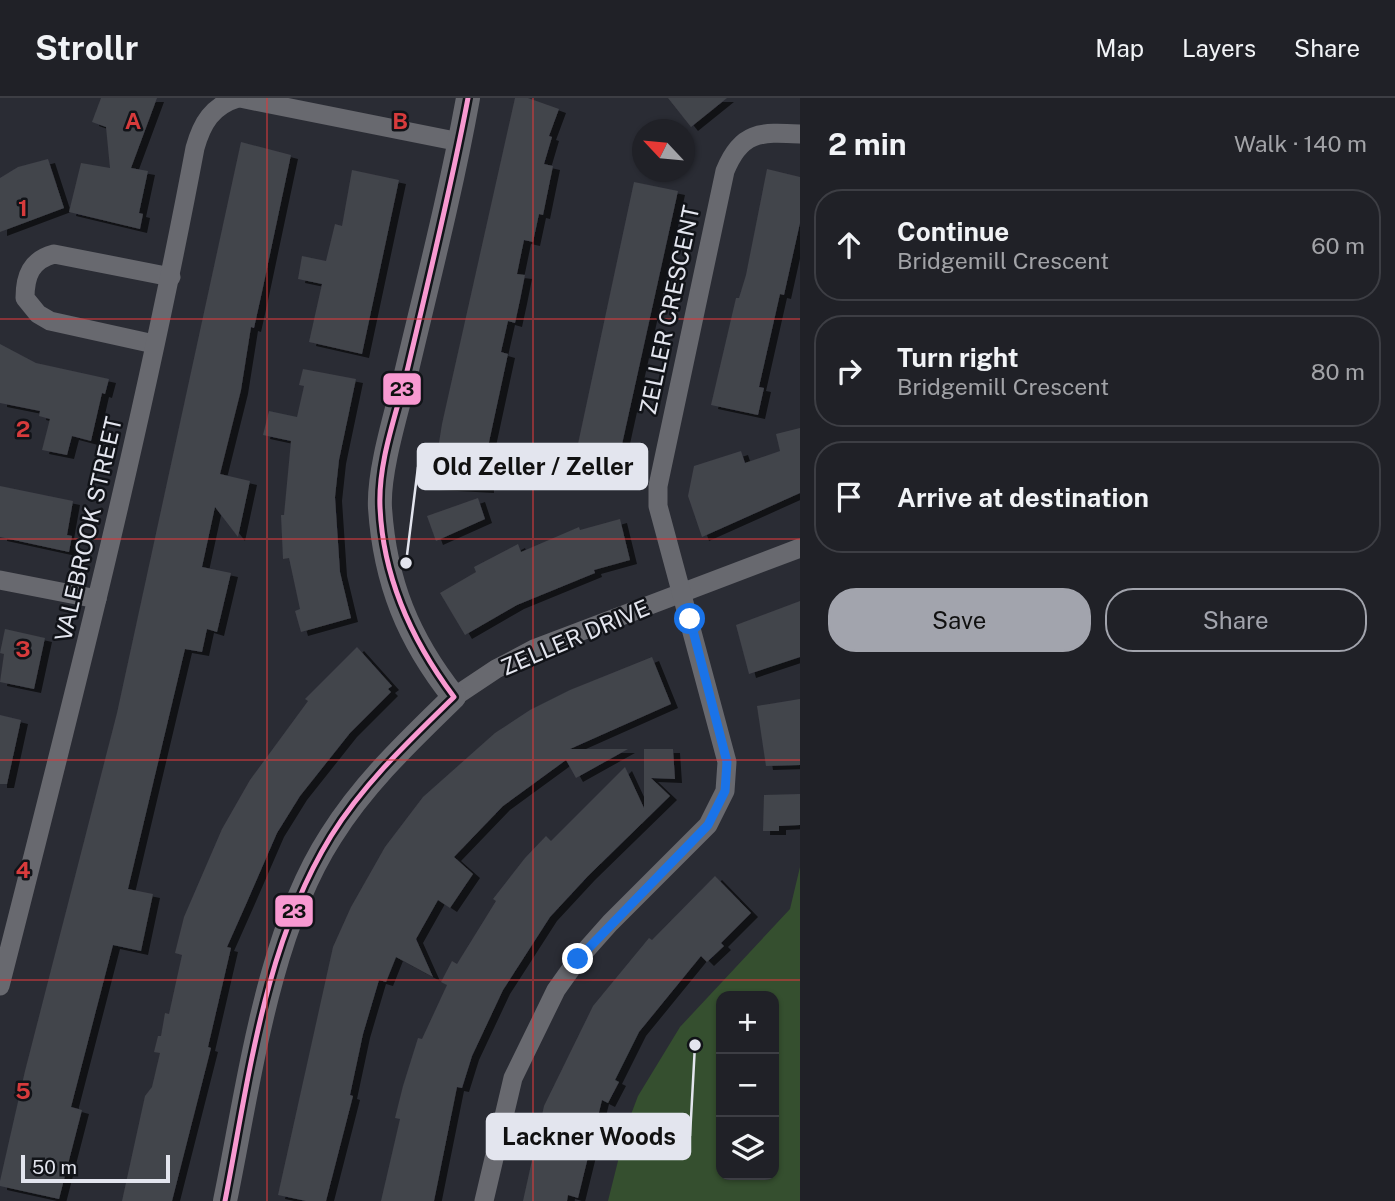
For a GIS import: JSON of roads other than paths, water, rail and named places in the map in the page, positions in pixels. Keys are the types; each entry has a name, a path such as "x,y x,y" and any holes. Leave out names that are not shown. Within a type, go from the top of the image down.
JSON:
{"street":[{"name":"VALEBROOK STREET","path":"0,986 97,599 171,277 200,129 213,111 239,98 460,142"},
{"path":"454,697 436,673 397,602 385,556 380,504 390,440 468,98"},
{"name":"ZELLER CRESCENT","path":"484,1201 513,1078 556,990 578,959 610,923 708,825 725,791 727,762 658,506 658,486 725,171 741,141 767,132 800,134"},
{"path":"154,344 51,321 38,314 25,298 26,278 36,262 54,254 171,277"},
{"name":"ZELLER DRIVE","path":"225,1201 272,978 289,922 314,865 368,784 454,697 496,669 534,649 800,548"},
{"path":"0,580 97,599"}],"place":[{"name":"Old Zeller / Zeller","path":"406,563"},
{"name":"Lackner Woods","path":"695,1045"}]}
